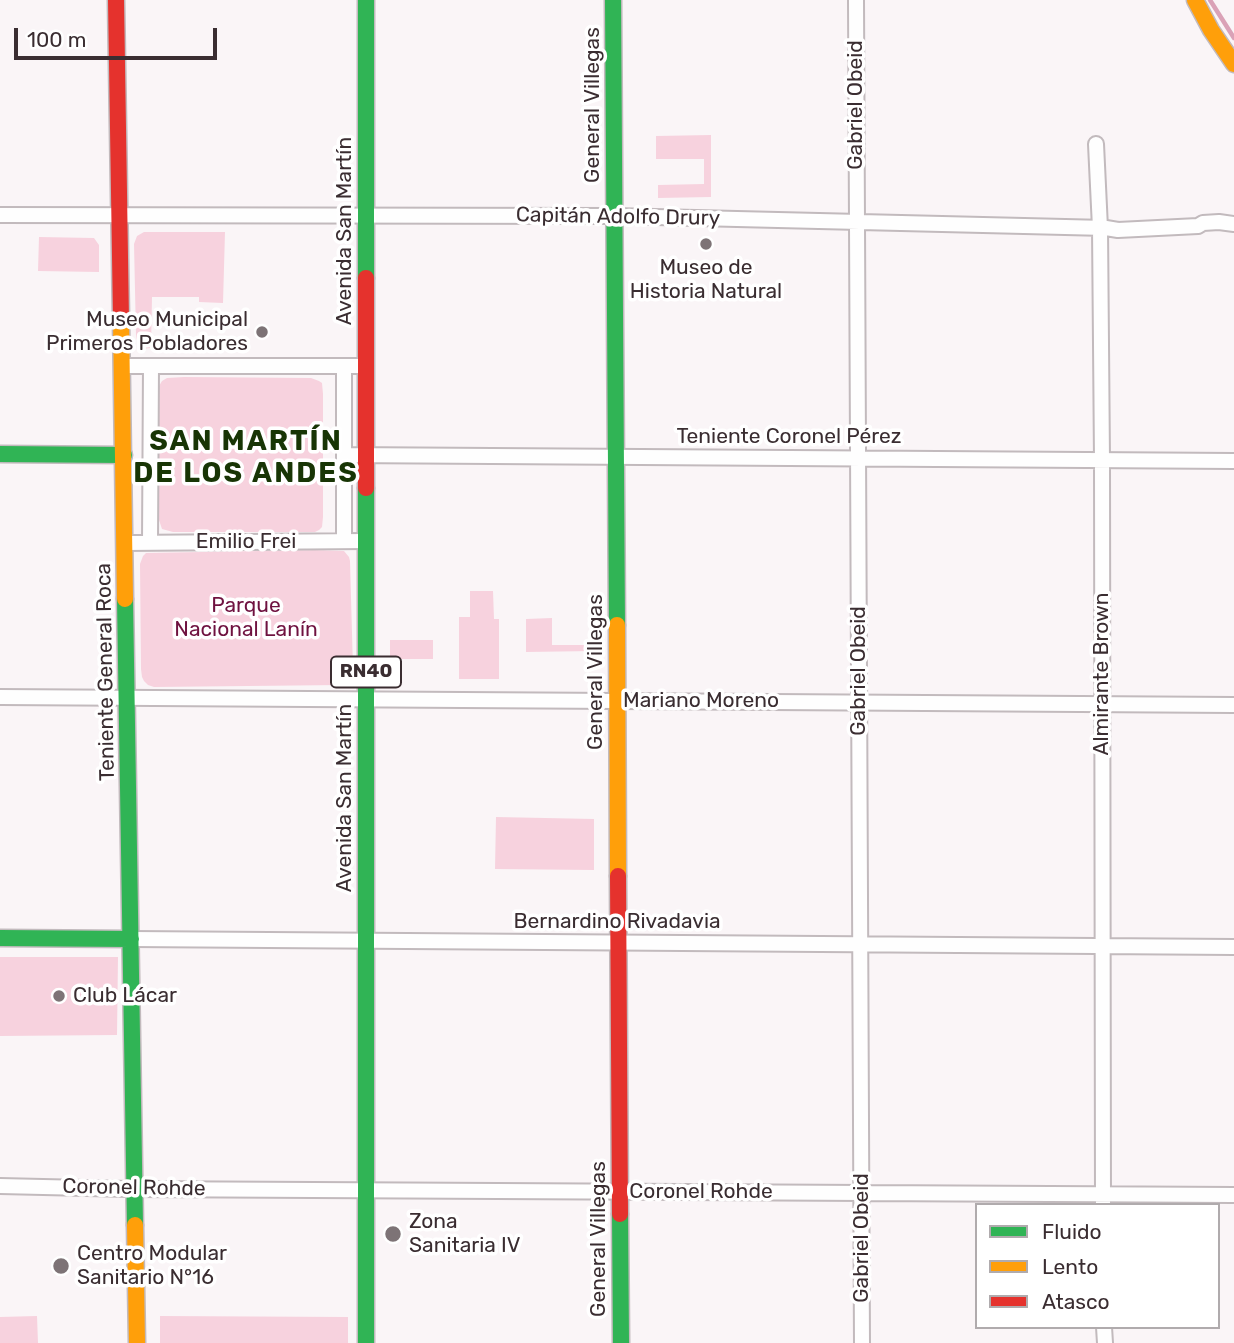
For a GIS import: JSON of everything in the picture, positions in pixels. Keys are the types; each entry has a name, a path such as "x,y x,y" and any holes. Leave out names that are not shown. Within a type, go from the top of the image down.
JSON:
{"main road":[{"name":"Teniente General Roca","path":"116,0 137,1343"},
{"name":"Avenida San Martín","path":"366,0 366,1343"},
{"name":"General Villegas","path":"613,0 621,1343"},
{"path":"1195,0 1234,64"},
{"path":"0,454 124,455"},
{"name":"Bernardino Rivadavia","path":"0,938 131,939"}],"street":[{"name":"Gabriel Obeid","path":"856,0 862,1343"},
{"name":"Almirante Brown","path":"1096,144 1100,228 1102,460 1103,1199"},
{"name":"Capitán Adolfo Drury","path":"0,215 614,216 1118,230 1198,226 1219,222 1234,225"},
{"path":"122,366 366,366"},
{"path":"150,542 151,366"},
{"path":"344,366 344,541"},
{"path":"124,455 150,454"},
{"name":"Teniente Coronel Pérez","path":"344,455 1234,461"},
{"name":"Emilio Frei","path":"125,543 366,541"},
{"name":"Mariano Moreno","path":"0,697 1234,705"},
{"name":"Bernardino Rivadavia","path":"131,939 1234,947"},
{"name":"Coronel Rohde","path":"0,1186 862,1193 1103,1199 1234,1195"}],"green space":[{"path":"711,135 711,197 658,198 658,185 704,184 704,159 656,159 656,136"},
{"path":"144,232 225,232 223,303 199,302 199,297 152,297 151,348 139,349 136,336 134,244 137,236"},
{"path":"39,237 94,238 99,245 99,272 38,271"},
{"path":"167,378 311,378 322,383 323,517 319,530 173,532 162,529 159,520 159,386"},
{"name":"Parque Nacional Lanín","path":"344,551 350,561 353,669 347,683 154,687 144,681 141,669 140,564 146,553"},
{"path":"470,591 493,591 494,619 499,619 499,679 459,679 459,617 470,617"},
{"path":"552,618 552,645 594,645 594,651 526,652 526,619"},
{"path":"390,640 433,640 433,659 390,659"},
{"path":"496,817 594,819 594,870 495,869"},
{"name":"Club Lácar","path":"0,957 118,957 117,1035 0,1036"},
{"path":"37,1316 38,1343 0,1343 0,1317"},
{"path":"160,1316 348,1317 348,1343 160,1343"}],"waterway":[{"path":"1210,0 1234,38"}],"traffic: fast":[{"path":"366,0 366,278"},
{"path":"613,0 617,625"},
{"path":"0,454 124,455"},
{"path":"366,488 366,1343"},
{"path":"125,599 135,1225"},
{"path":"0,938 131,939"},
{"path":"620,1214 621,1343"}],"traffic: slow":[{"path":"1195,0 1234,64"},
{"path":"121,320 125,599"},
{"path":"617,625 618,876"},
{"path":"135,1225 137,1343"}],"traffic: jam":[{"path":"116,0 121,320"},
{"path":"366,278 366,488"},
{"path":"618,876 620,1214"}],"place":[{"name":"Museo de Historia Natural","path":"706,244"},
{"name":"Museo Municipal Primeros Pobladores","path":"262,332"},
{"name":"Club Lácar","path":"59,996"},
{"name":"Zona Sanitaria IV","path":"393,1234"},
{"name":"Centro Modular Sanitario N°16","path":"61,1266"}],"district":[{"name":"SAN MARTÍN DE LOS ANDES","path":"246,458"}]}
